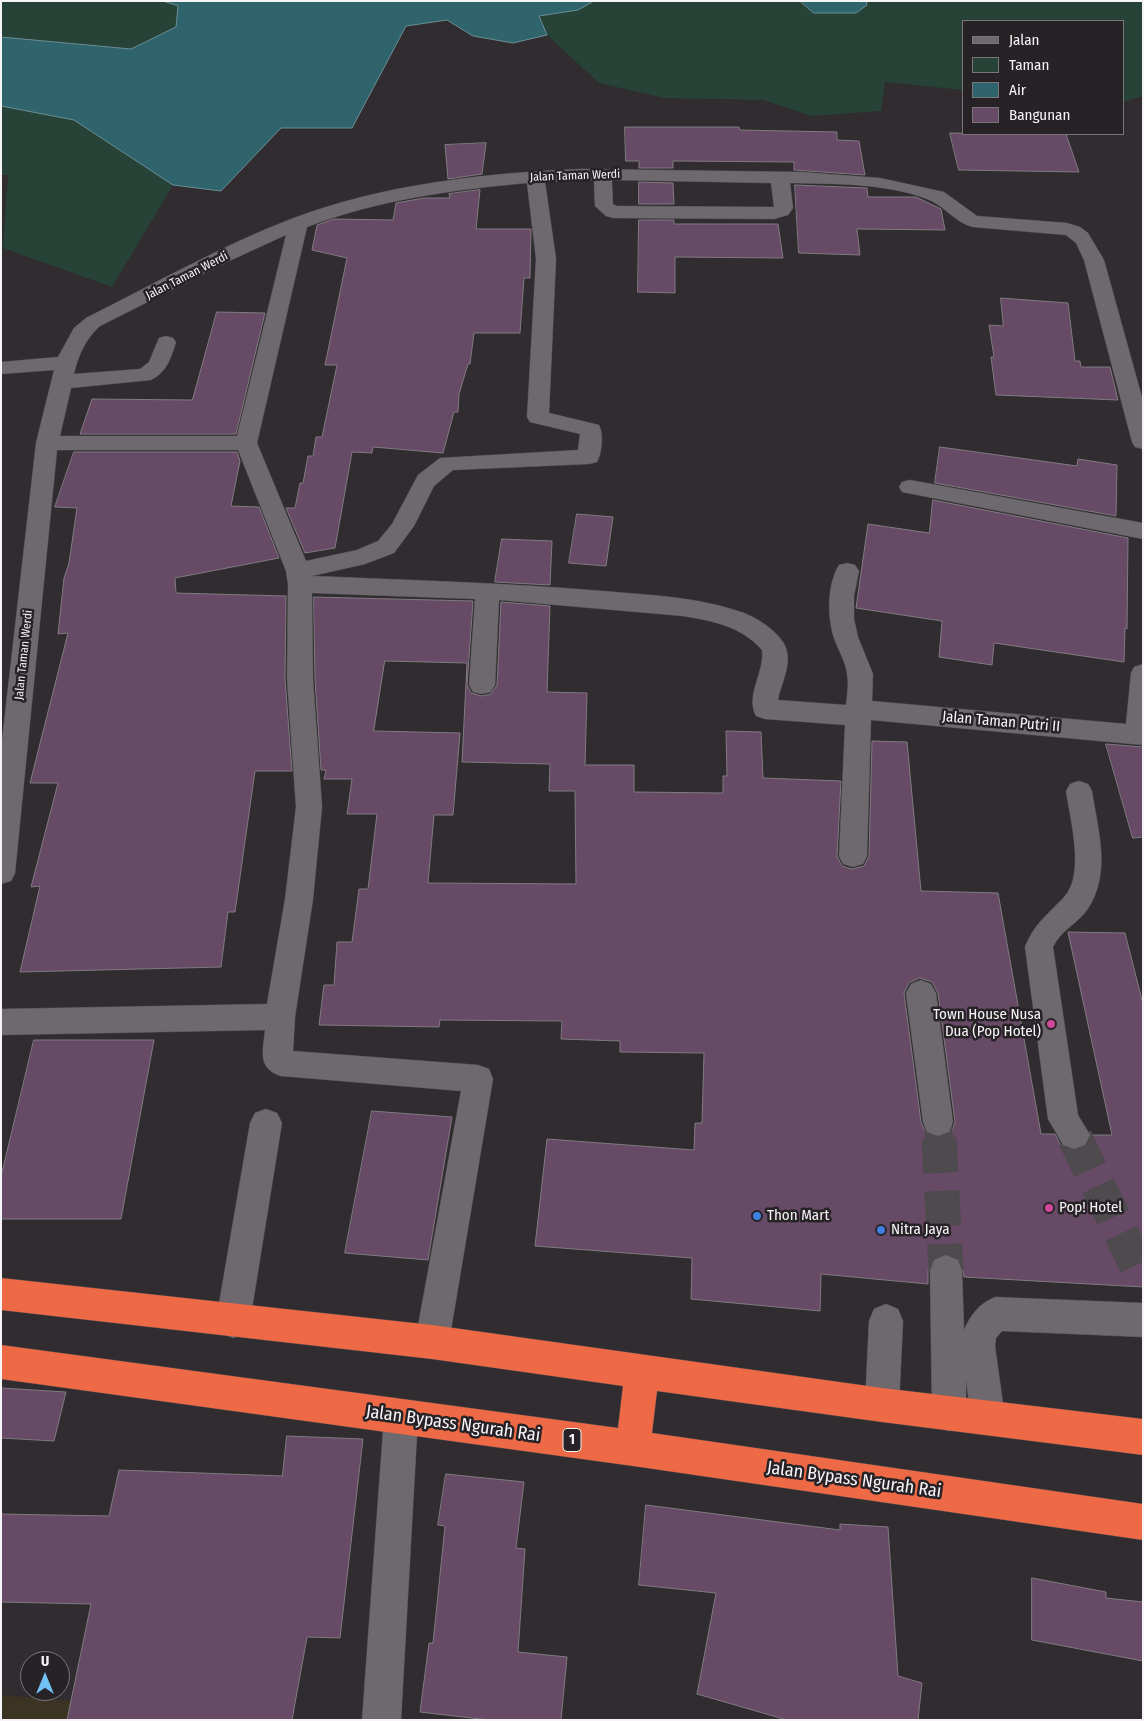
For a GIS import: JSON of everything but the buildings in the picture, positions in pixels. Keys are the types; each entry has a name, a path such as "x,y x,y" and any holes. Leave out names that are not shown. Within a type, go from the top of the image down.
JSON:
{"highway":[{"path":"1,1294 432,1342 642,1373 1143,1438"},
{"name":"Jalan Bypass Ngurah Rai","path":"1,1362 633,1448 1143,1522"},
{"path":"633,1448 642,1373"}],"street":[{"name":"Jalan Taman Werdi","path":"1,873 47,443 64,372 81,332 93,322 243,247 298,223 349,206 410,192 535,177 603,174 838,180 886,184 929,193 940,196 961,215 973,221 1052,227 1079,232 1094,260 1143,442"},
{"path":"603,174 604,206 613,212 781,212 784,208 780,178"},
{"path":"299,578 385,548 398,532 433,470 448,463 589,457 591,430 538,417 546,259 535,177"},
{"path":"298,223 246,443 299,578 300,679 309,807 299,899 280,1017 278,1060 281,1063 478,1079 432,1342"},
{"path":"1,368 144,375 157,368 166,342"},
{"path":"47,443 246,443"},
{"path":"910,487 1143,531"},
{"path":"847,571 842,596 842,619 846,637 860,674 853,856"},
{"path":"299,578 487,591 482,685"},
{"name":"Jalan Taman Putri II","path":"487,591 679,607 729,617 754,628 774,648 776,670 766,693 765,710 859,713 1141,735"},
{"path":"1141,735 1143,673"},
{"path":"1074,1135 1062,1118 1039,947 1043,935 1076,902 1085,888 1090,874 1079,791"},
{"path":"921,993 938,1122"},
{"path":"1,1022 280,1017"},
{"path":"233,1321 266,1124"},
{"path":"946,1271 949,1414"},
{"path":"988,1418 978,1346 981,1330 995,1314 1143,1320"},
{"path":"882,1405 886,1321"},
{"path":"381,1720 401,1417"}],"shaded area":[{"path":"1,1695 20,1697 20,1701 69,1701 193,1712 191,1720 1,1720"}],"green space":[{"path":"1,1 163,1 179,6 176,27 131,49 1,37"},
{"path":"594,1 800,1 814,13 867,5 866,1 1143,1 1143,96 1124,102 1124,20 962,20 962,90 885,82 881,111 812,116 763,100 664,98 599,83 547,35 538,16 578,10"},
{"path":"1,106 74,120 173,185 112,287 3,248 8,175 1,175"}],"water":[{"path":"163,1 594,1 578,10 539,16 547,35 513,43 473,36 447,20 406,26 352,128 281,128 221,191 173,185 74,120 1,106 1,37 131,49 176,27 178,6"},
{"path":"800,1 866,1 867,5 856,13 814,13"}],"tunnel":[{"path":"938,1122 939,1139"},
{"path":"1074,1135 1076,1139"},
{"path":"939,1138 946,1271"},
{"path":"1075,1138 1143,1279"}],"place":[{"name":"Town House Nusa Dua (Pop Hotel)","path":"1051,1024"},
{"name":"Pop! Hotel","path":"1049,1208"},
{"name":"Thon Mart","path":"757,1216"},
{"name":"Nitra Jaya","path":"881,1230"}]}
